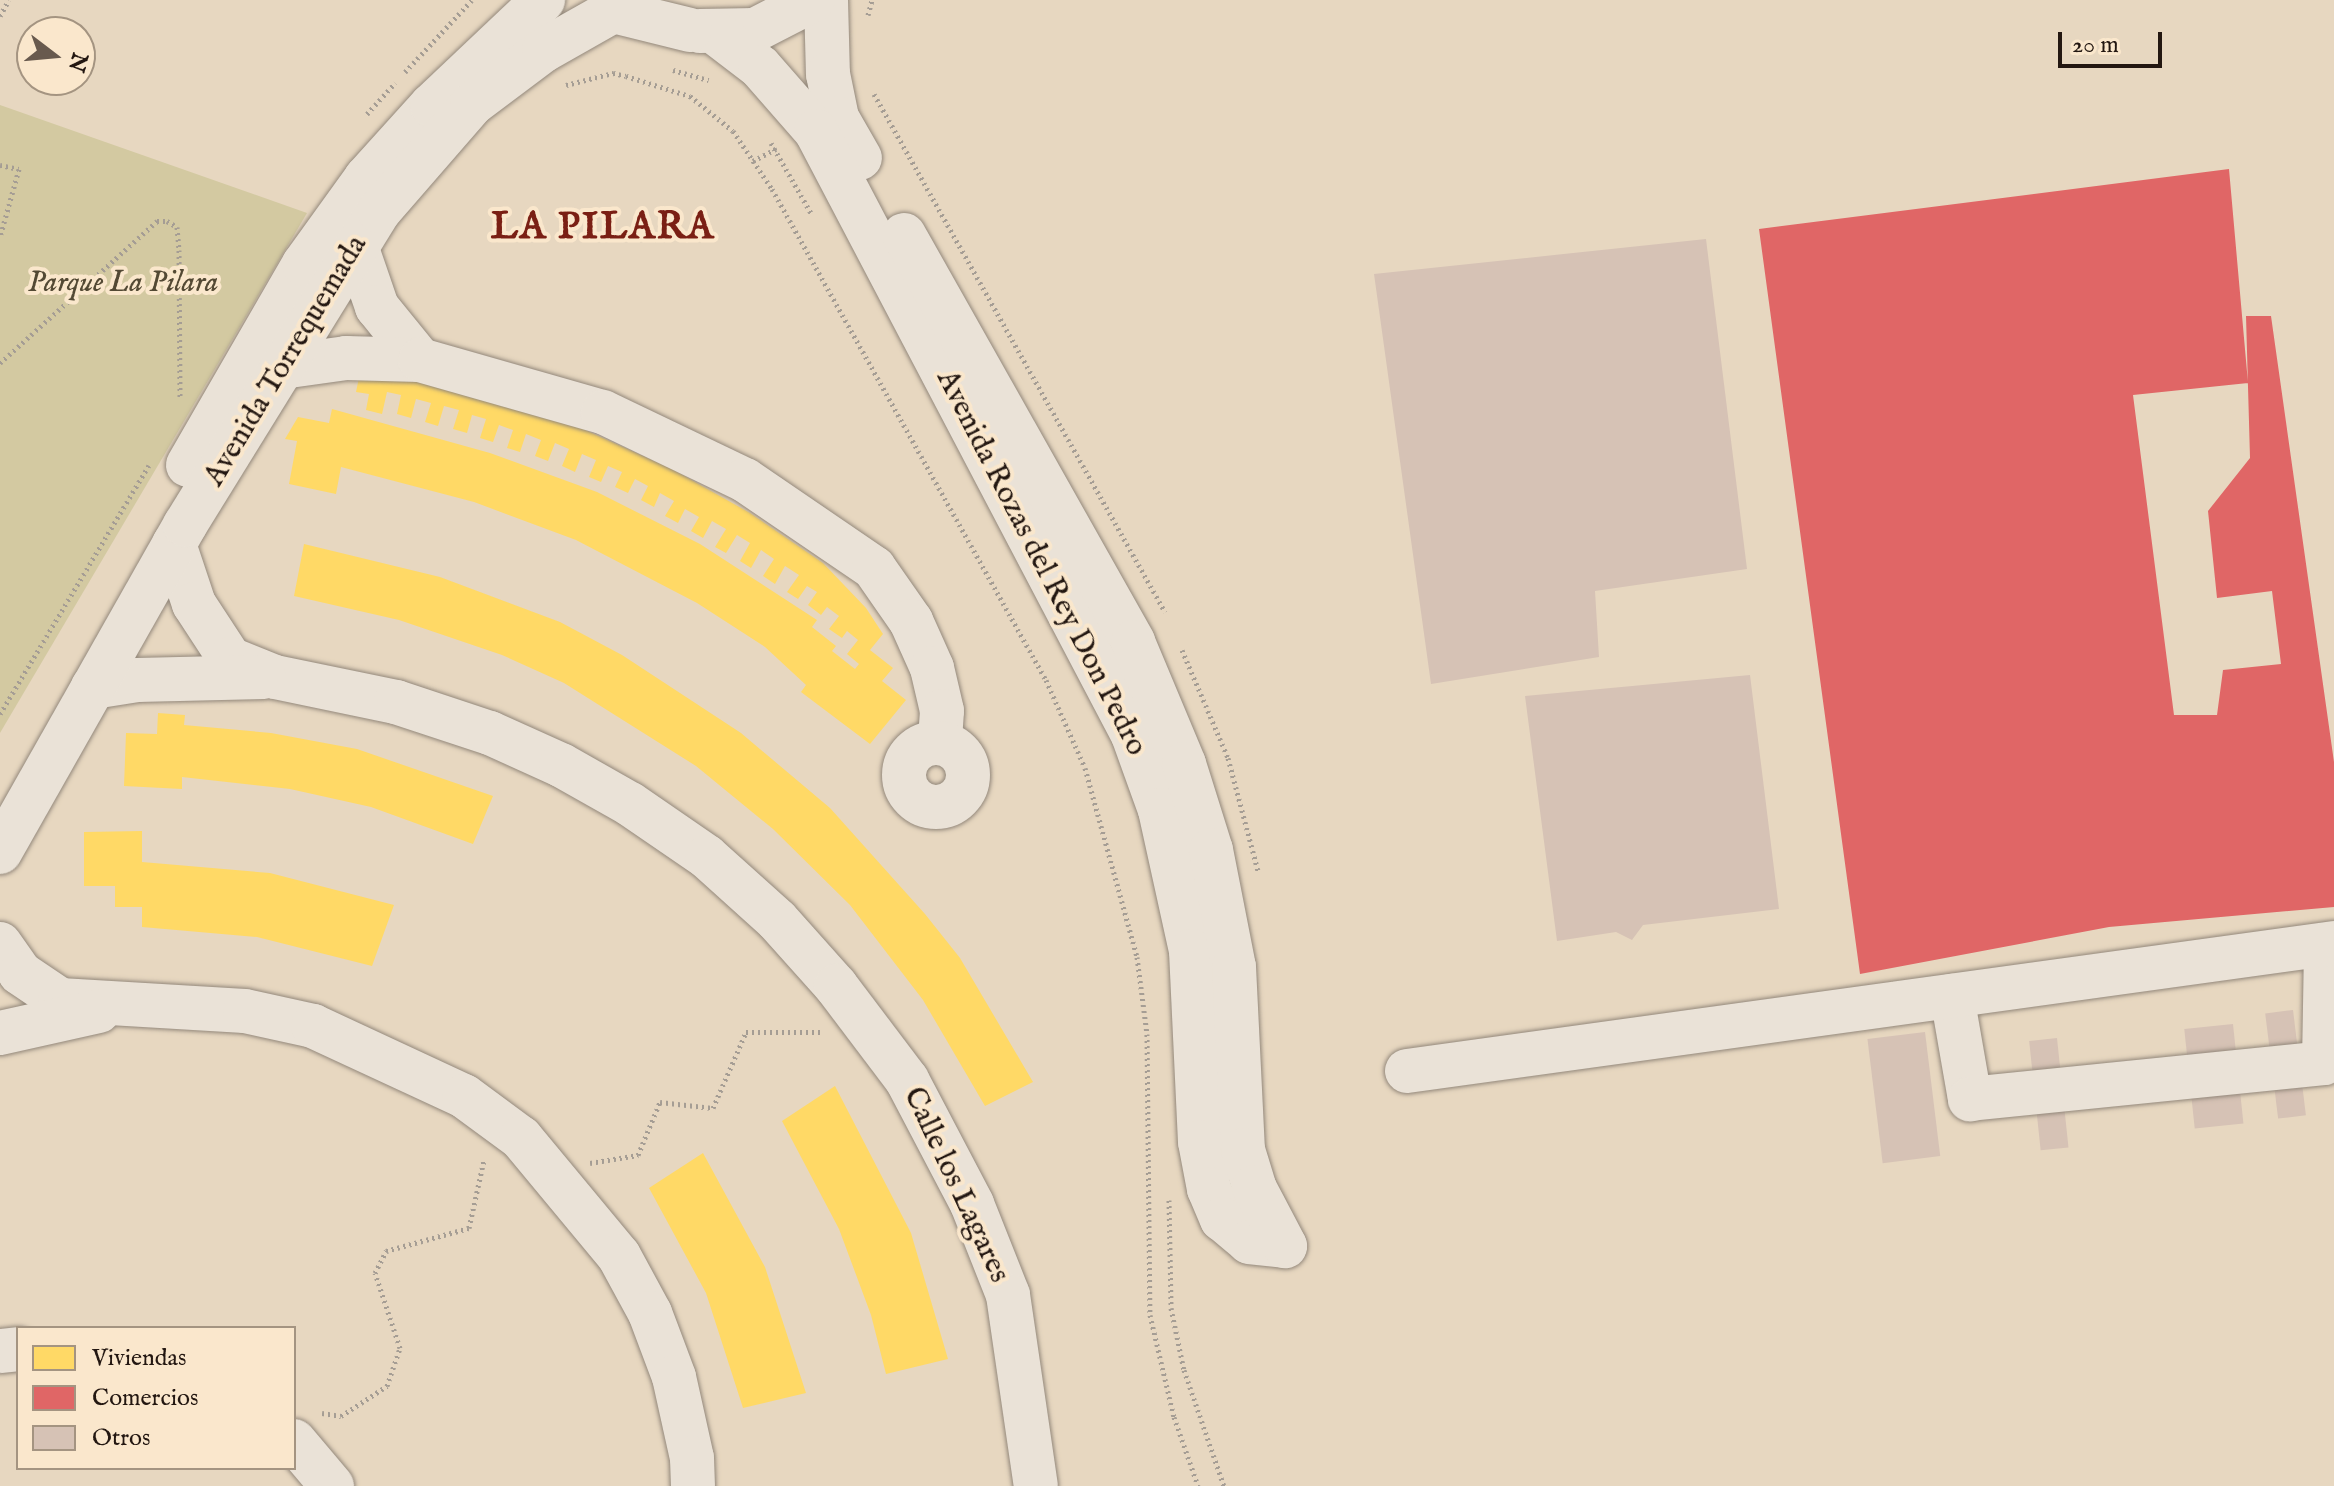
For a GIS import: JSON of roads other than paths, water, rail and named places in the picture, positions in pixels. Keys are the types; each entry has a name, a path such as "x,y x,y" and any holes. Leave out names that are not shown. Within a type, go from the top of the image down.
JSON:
{"street":[{"name":"Avenida Torrequemada","path":"0,789 304,264 366,178 432,105 543,0"},
{"path":"638,0 704,32 775,24 813,0"},
{"name":"Avenida Rozas del Rey Don Pedro","path":"704,32 760,67 816,131 1133,735 1160,810 1191,951 1200,1142 1209,1189 1222,1219 1249,1242 1285,1246 1254,1187 1243,1150 1234,967 1211,850 1184,764 1133,642 837,118 828,74 826,0"},
{"name":"Avenida Torrequemada","path":"0,852 174,544 355,243 472,104 517,66 613,11 704,32"},
{"path":"355,243 377,307 420,360"},
{"path":"282,367 346,358 420,360 603,412 745,480 863,560 911,621 932,668 942,711 940,742"},
{"name":"Calle los Lagares","path":"174,544 194,604 230,659 275,677 396,702 490,733 561,765 630,804 707,857 777,920 836,986 907,1080 972,1204 1008,1295 1036,1486"},
{"name":"Calle los Lagares","path":"93,687 137,680 275,677"},
{"path":"0,944 39,989 60,1000 121,1006 182,1004 245,1011 313,1026 374,1050 464,1096 510,1130 573,1197 619,1256 650,1313 674,1377 692,1458 693,1486"},
{"path":"1407,1071 1952,996 2330,944 2324,1063 1970,1099 1952,996"},
{"path":"0,1033 121,1006"},
{"path":"303,1426 332,1486"}],"district":[{"name":"LA PILARA","path":"603,229"}],"park label":[{"name":"Parque La Pilara","path":"123,283"}]}
